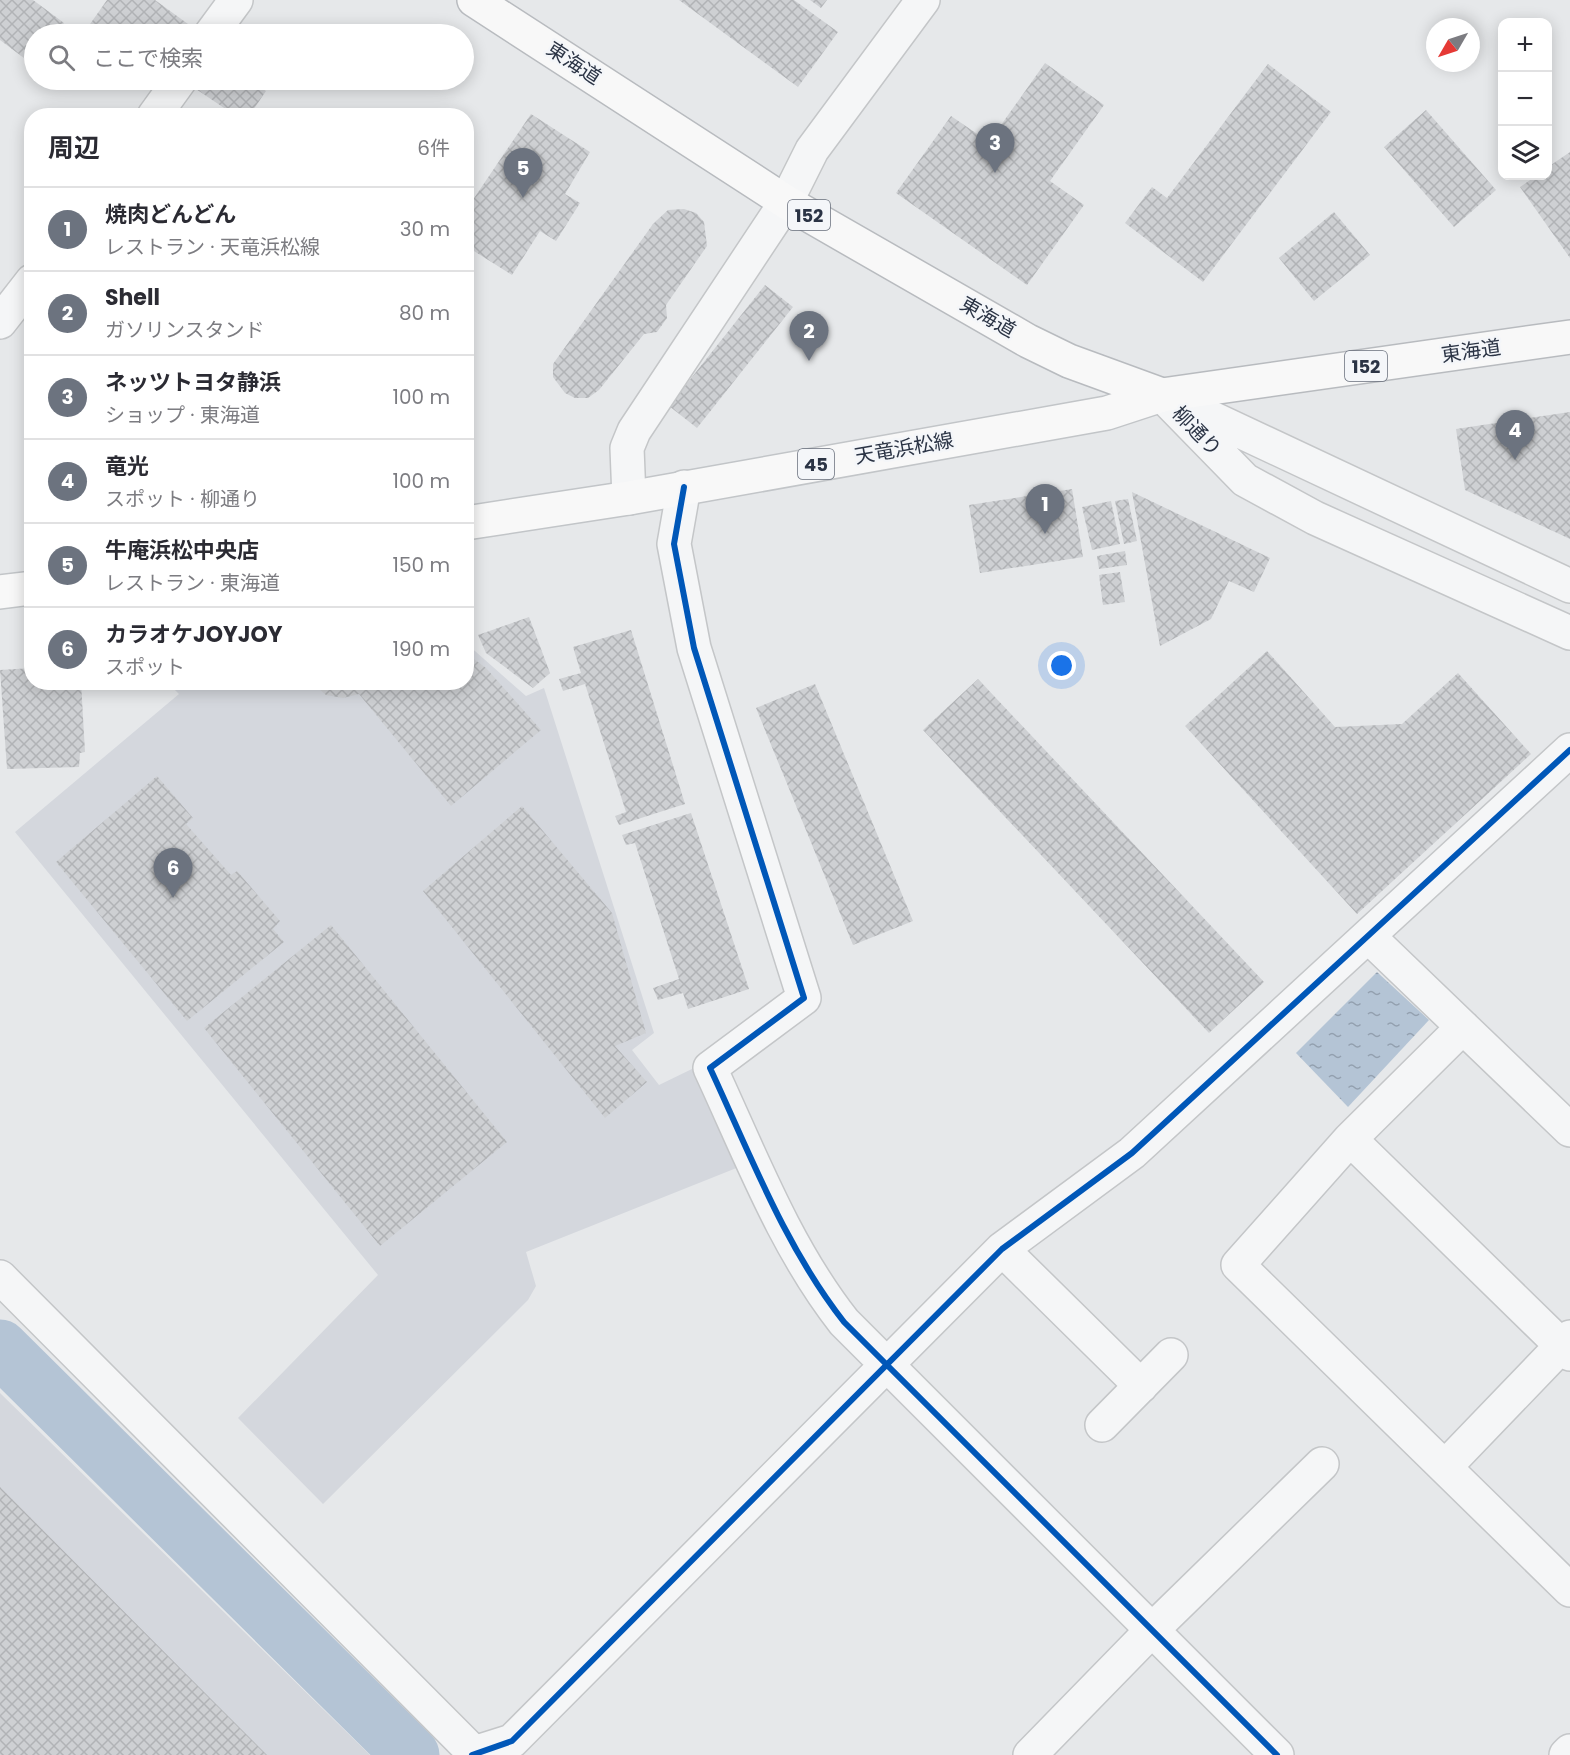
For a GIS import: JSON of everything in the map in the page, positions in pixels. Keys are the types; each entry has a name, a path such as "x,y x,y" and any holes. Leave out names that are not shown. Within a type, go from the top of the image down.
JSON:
{"main road":[{"name":"東海道","path":"474,0 786,202 1028,341 1069,361 1162,395 1570,337"},
{"name":"天竜浜松線","path":"474,521 629,498 1107,413 1162,395"},
{"path":"0,592 24,589"}],"street":[{"path":"218,24 236,0"},
{"path":"629,498 627,448 634,431 786,202 812,150 923,0"},
{"path":"160,108 173,90"},
{"path":"0,322 24,291"},
{"name":"柳通り","path":"1162,395 1570,586"},
{"name":"柳通り","path":"1162,395 1245,480 1315,518 1570,633"},
{"path":"684,487 674,544 694,648 804,998 710,1068 798,1254 813,1280 844,1322 1277,1755"},
{"path":"0,1277 474,1754 512,1742 1002,1249 1132,1153 1570,750"},
{"path":"1368,936 1570,1130"},
{"path":"1463,1028 1350,1139 1238,1265 1570,1590"},
{"path":"1350,1139 1567,1346 1445,1467"},
{"path":"1002,1249 1141,1386"},
{"path":"1102,1425 1171,1355"},
{"path":"1030,1755 1152,1630 1322,1464"},
{"path":"1566,1755 1570,1751"}],"shaded area":[{"path":"474,650 526,696 544,688 654,1033 632,1050 659,1085 694,1068 739,1167 526,1252 536,1286 528,1300 323,1504 238,1418 378,1275 15,832 179,694 175,690 474,690"},
{"path":"0,1393 370,1755 0,1755"}],"water":[{"path":"1377,972 1429,1020 1348,1107 1296,1053"}],"building":[{"path":"0,0 33,0 64,23 24,24 24,58 0,40"},
{"path":"107,0 155,0 188,24 90,24"},
{"path":"679,0 794,0 838,32 798,87"},
{"path":"810,0 827,0 821,8"},
{"path":"1045,63 1104,105 1050,181 1084,205 1027,285 896,193 951,116 989,142"},
{"path":"1268,64 1331,112 1203,282 1125,223 1152,187 1167,198"},
{"path":"197,90 266,91 254,108 224,108"},
{"path":"1426,110 1496,190 1454,227 1384,147"},
{"path":"531,114 590,152 565,194 580,203 556,241 540,231 512,275 474,251 474,198"},
{"path":"1570,152 1570,258 1520,187 1530,180 1552,180 1552,164"},
{"path":"684,209 696,213 704,222 707,246 666,305 667,318 657,332 644,334 599,390 588,398 575,398 565,393 553,377 553,364 653,224 668,210"},
{"path":"1334,212 1370,255 1314,301 1279,258"},
{"path":"765,285 793,307 697,428 669,406"},
{"path":"1570,412 1570,539 1465,490 1456,429"},
{"path":"1072,489 1083,557 980,573 969,505"},
{"path":"1132,492 1270,558 1254,592 1229,581 1211,619 1160,646"},
{"path":"1128,499 1137,541 1124,544 1115,501"},
{"path":"1111,501 1120,544 1092,550 1082,507"},
{"path":"1125,551 1127,565 1099,569 1097,556"},
{"path":"1120,572 1125,602 1103,605 1099,575"},
{"path":"529,617 550,673 533,688 486,653 478,635"},
{"path":"631,630 685,804 619,825 615,816 626,812 585,684 563,691 559,679 581,673 573,647"},
{"path":"1267,651 1335,727 1402,724 1458,673 1531,754 1357,914 1185,726"},
{"path":"474,659 486,668 541,730 451,806 359,694 343,698 326,695 320,690 474,690"},
{"path":"24,668 24,690 81,690 85,752 80,753 79,767 7,769 0,670"},
{"path":"978,679 1264,982 1209,1033 923,730"},
{"path":"815,684 913,921 853,945 756,708"},
{"path":"157,776 193,818 186,824 231,875 237,871 280,921 273,929 284,942 187,1021 56,862"},
{"path":"522,806 612,913 646,1033 615,1046 647,1082 605,1118 423,891"},
{"path":"691,813 749,989 688,1009 683,993 658,1000 653,988 679,979 635,843 626,845 622,835"},
{"path":"331,925 507,1142 380,1246 204,1028"},
{"path":"0,1487 210,1698 267,1755 0,1755"}],"waterway":[{"path":"0,1348 411,1755"}],"cycle path":[{"path":"684,487 674,544 694,648 804,998 710,1068 754,1166 804,1263 844,1322 1277,1755"},
{"path":"472,1755 512,1741 1002,1249 1132,1153 1570,750"}],"place":[{"name":"ネッツトヨタ静浜","path":"995,173"},
{"name":"牛庵浜松中央店","path":"523,198"},
{"name":"Shell","path":"809,361"},
{"name":"竜光","path":"1515,460"},
{"name":"焼肉どんどん","path":"1045,534"},
{"name":"カラオケJOYJOY","path":"173,898"}]}
